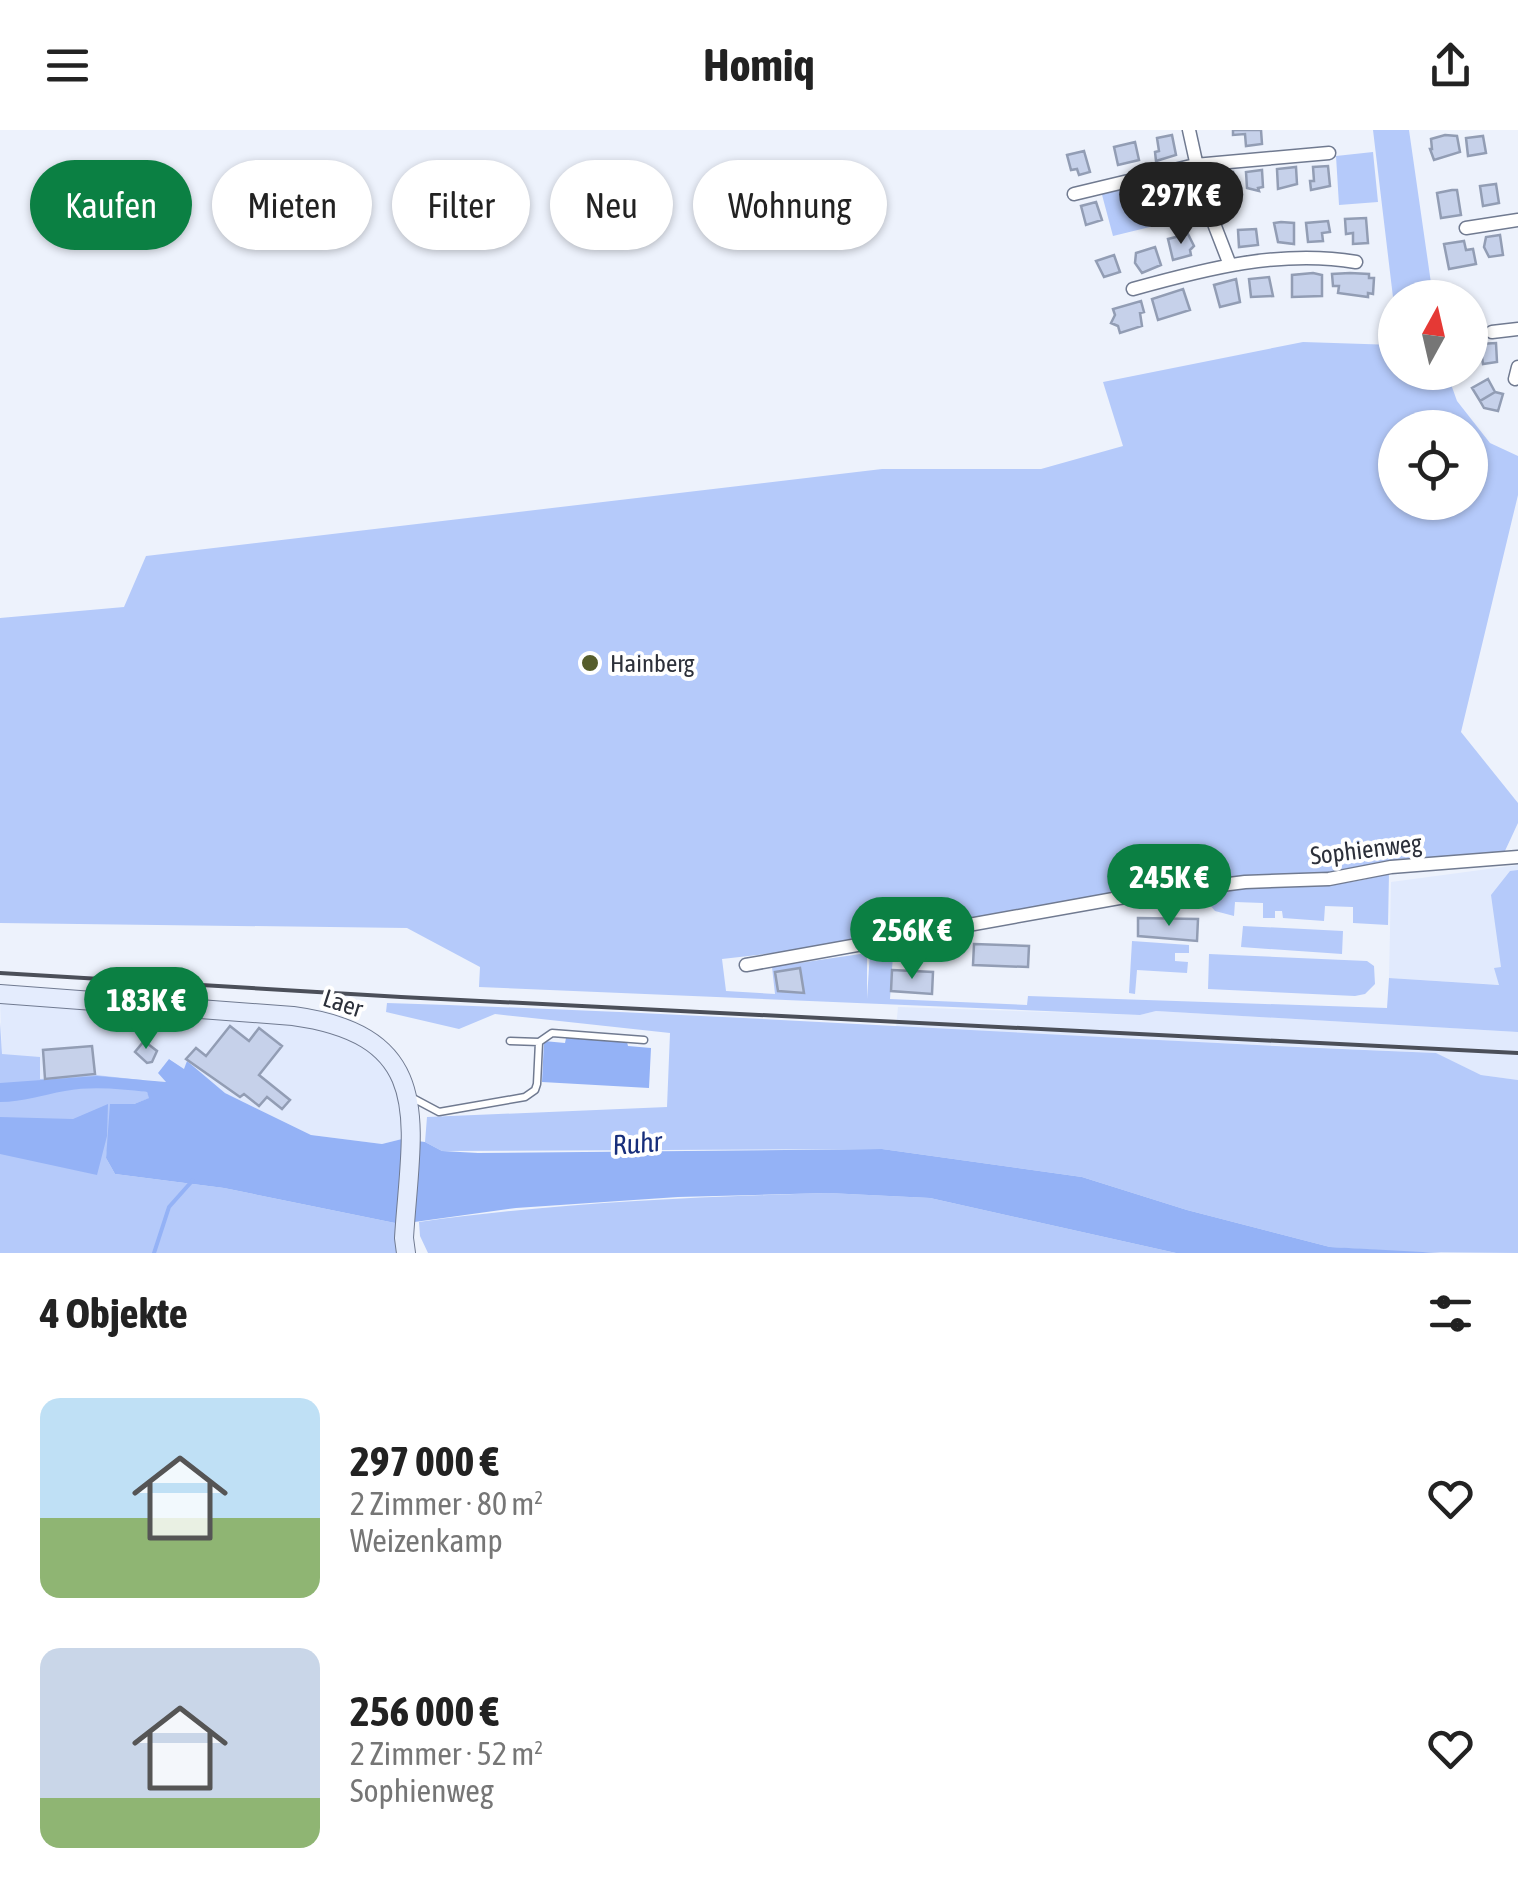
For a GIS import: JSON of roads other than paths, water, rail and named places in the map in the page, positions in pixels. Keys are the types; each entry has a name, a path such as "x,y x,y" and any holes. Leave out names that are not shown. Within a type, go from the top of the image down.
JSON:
{"main road":[{"name":"Laer","path":"0,994 228,1009 338,1023 362,1034 378,1046 397,1070 408,1095 412,1128 404,1226 406,1253"}],"street":[{"path":"1189,130 1208,210 1230,264"},
{"path":"1074,194 1195,165 1329,153"},
{"path":"1466,228 1518,220"},
{"path":"1134,289 1230,264 1306,259 1356,262"},
{"path":"1492,332 1518,328"},
{"name":"Sophienweg","path":"746,965 1119,898 1245,882 1328,878 1391,867 1518,857"}],"lane":[{"path":"408,1095 439,1112 525,1098 535,1090 539,1042 547,1034 644,1040"},
{"path":"510,1041 539,1042"}],"waterway":[{"path":"154,1253 169,1207 193,1180"}],"railway":[{"path":"0,973 1518,1053"}],"place":[{"name":"Hainberg","path":"590,663"}],"water label":[{"name":"Ruhr","path":"637,1143"}]}
